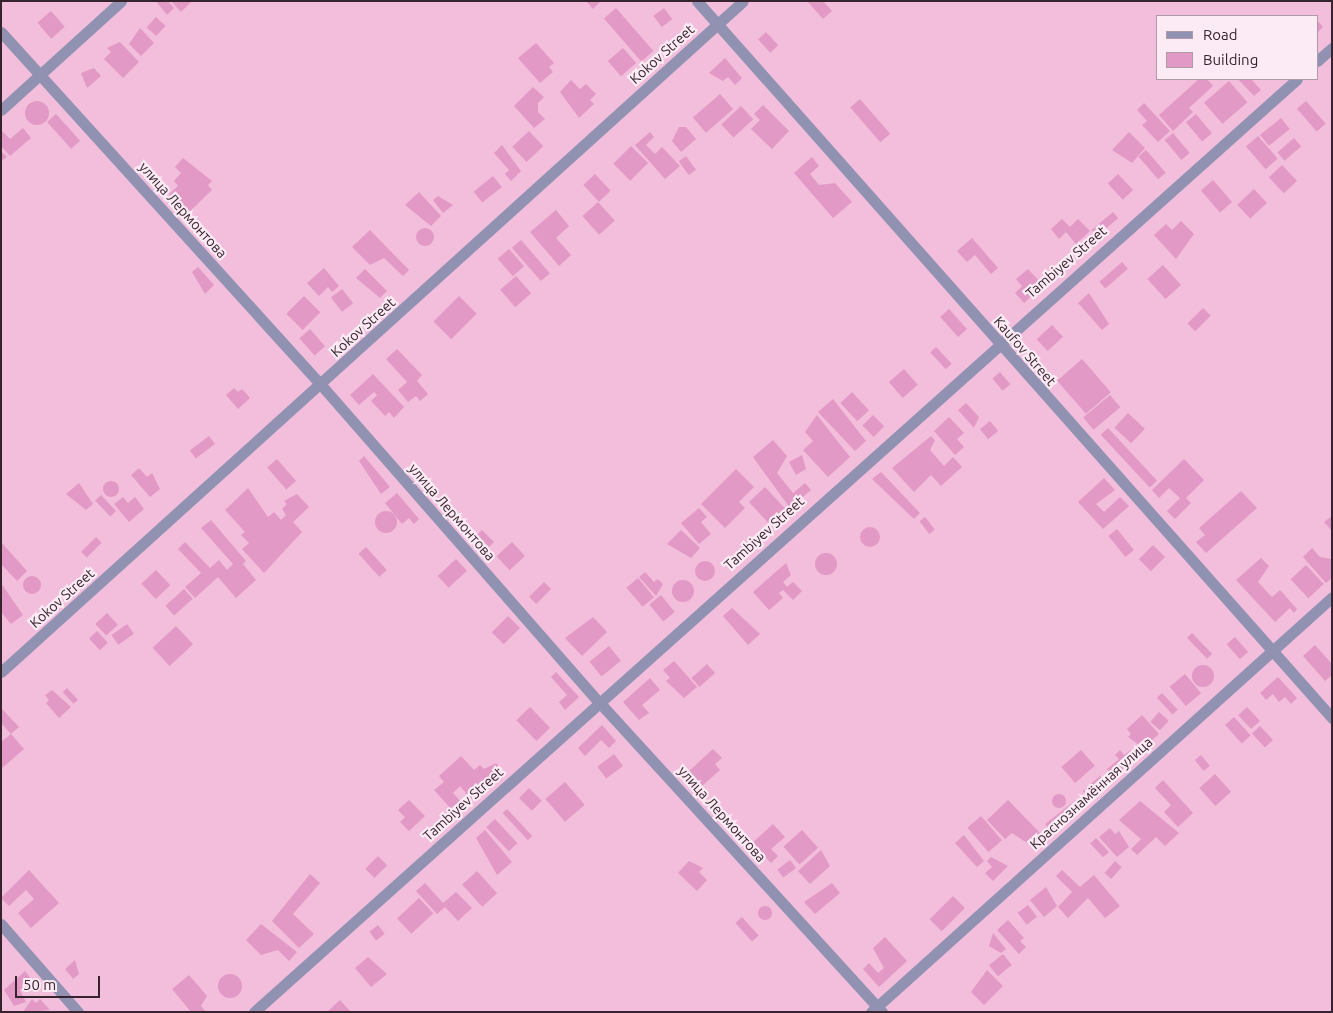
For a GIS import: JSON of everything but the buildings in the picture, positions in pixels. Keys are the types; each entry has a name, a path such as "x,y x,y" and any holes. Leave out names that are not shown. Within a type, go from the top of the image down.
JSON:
{"street":[{"path":"1,110 121,1"},
{"name":"Kaufov Street","path":"696,1 1270,652 1332,718"},
{"name":"Kokov Street","path":"1,672 322,386 743,1"},
{"name":"улица Лермонтова","path":"1,32 322,386 599,702 876,1010"},
{"path":"1318,60 1332,48"},
{"name":"Tambiyev Street","path":"254,1012 997,342 1296,80"},
{"name":"Краснознамённая улица","path":"876,1010 1332,597"},
{"path":"1,924 78,1012"}]}
